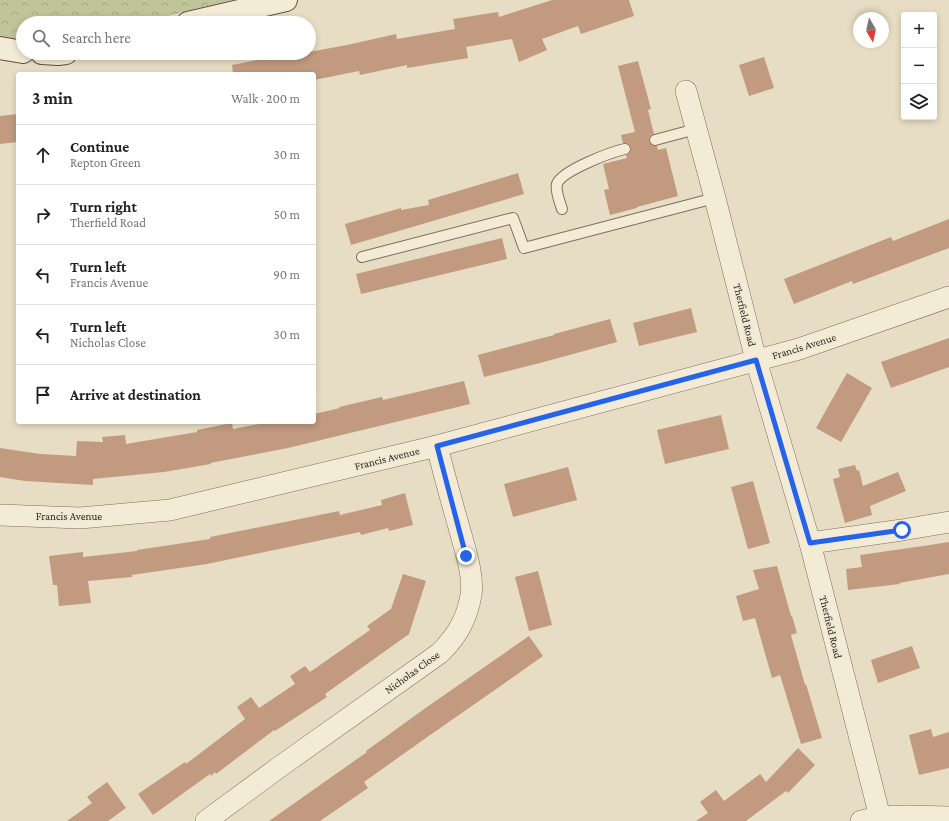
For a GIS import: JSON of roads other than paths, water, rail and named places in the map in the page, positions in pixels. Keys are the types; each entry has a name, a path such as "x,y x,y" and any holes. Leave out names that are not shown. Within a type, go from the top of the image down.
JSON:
{"street":[{"path":"218,16 286,0"},
{"path":"0,48 16,51"},
{"name":"Therfield Road","path":"686,91 756,360 810,543 870,819"},
{"name":"Francis Avenue","path":"0,515 80,518 170,510 437,446 799,349 949,297"},
{"name":"Nicholas Close","path":"206,821 440,653 450,643 463,623 471,593 471,578 437,446"},
{"path":"810,543 949,522"},
{"path":"870,819 906,816 949,817"}],"lane":[{"path":"655,140 696,129"},
{"path":"562,209 556,188 557,183 563,176 583,164 625,148"},
{"path":"362,257 514,218 524,248 715,198"}]}
